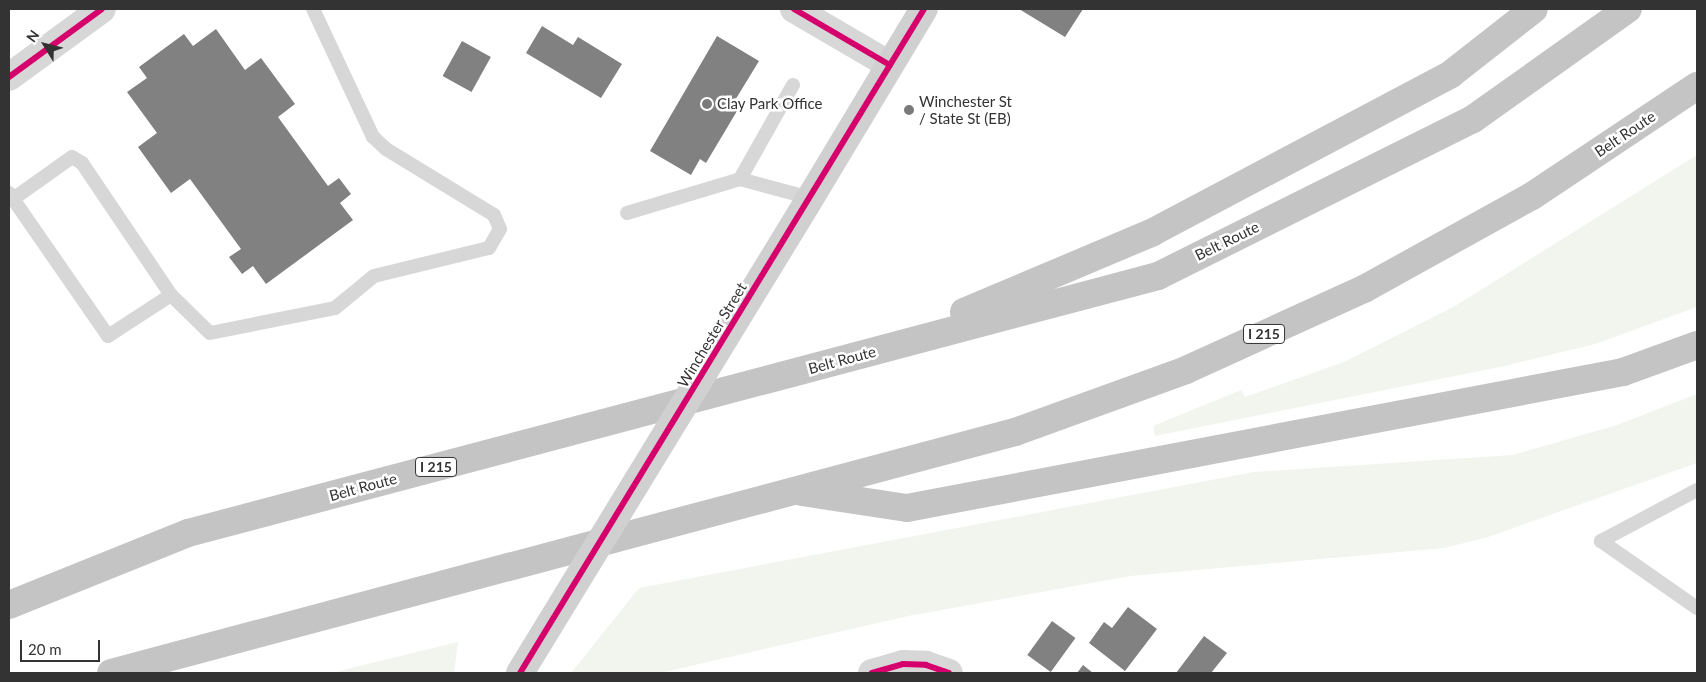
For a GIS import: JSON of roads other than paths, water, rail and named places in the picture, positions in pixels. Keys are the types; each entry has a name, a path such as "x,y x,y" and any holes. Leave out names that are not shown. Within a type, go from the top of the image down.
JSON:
{"highway":[{"path":"870,352 1153,232 1451,74 1534,9"},
{"name":"Belt Route","path":"9,605 188,533 1158,276 1473,119 1628,9"},
{"name":"Belt Route","path":"111,673 1015,432 1186,370 1364,288 1532,196 1697,86"},
{"path":"790,491 907,508 1623,372 1697,345"}],"main road":[{"name":"Winchester Street","path":"520,673 924,9"}],"street":[{"path":"9,77 102,9"},
{"path":"794,9 890,65"},
{"path":"872,673 903,664 926,665 949,673"}],"lane":[{"path":"171,295 108,336 11,196 72,157 82,163 171,295 210,333 334,308 374,276 489,248 497,240 500,229 494,215 386,149 373,137 313,9"},
{"path":"740,179 793,86"},
{"path":"627,212 740,179 808,202"},
{"path":"1697,490 1601,541 1697,608"}],"place":[{"name":"Clay Park Office","path":"707,104"},
{"name":"Winchester St / State St (EB)","path":"909,110"}]}
